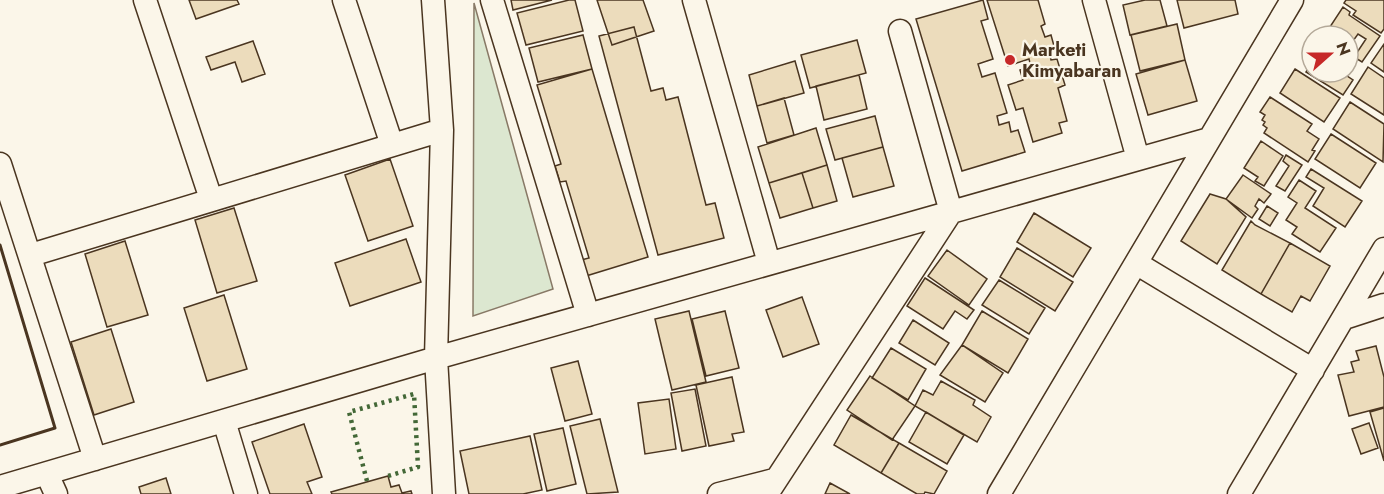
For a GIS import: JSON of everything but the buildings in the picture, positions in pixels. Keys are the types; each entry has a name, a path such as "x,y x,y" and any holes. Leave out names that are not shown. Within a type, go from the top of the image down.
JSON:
{"street":[{"path":"145,0 211,199"},
{"path":"344,0 392,145"},
{"path":"433,0 442,129 436,358 444,494"},
{"path":"492,0 588,315"},
{"path":"694,0 770,263"},
{"path":"1094,0 1138,159"},
{"path":"999,494 1290,1"},
{"path":"719,494 771,487 951,212 900,31"},
{"path":"31,255 442,129"},
{"path":"0,487 52,484 95,459 436,358 1209,139"},
{"path":"2,176 31,255 95,459"},
{"path":"1239,494 1384,249"},
{"path":"1136,264 1313,370"},
{"path":"1344,318 1384,306"},
{"path":"224,421 246,494"}],"green space":[{"path":"474,3 553,289 473,316"}],"hedge":[{"path":"367,481 349,412 414,394 418,467 388,476"}],"wall":[{"path":"0,245 55,428 0,445"}],"place":[{"name":"Marketi Kimyabaran","path":"1010,60"}]}
